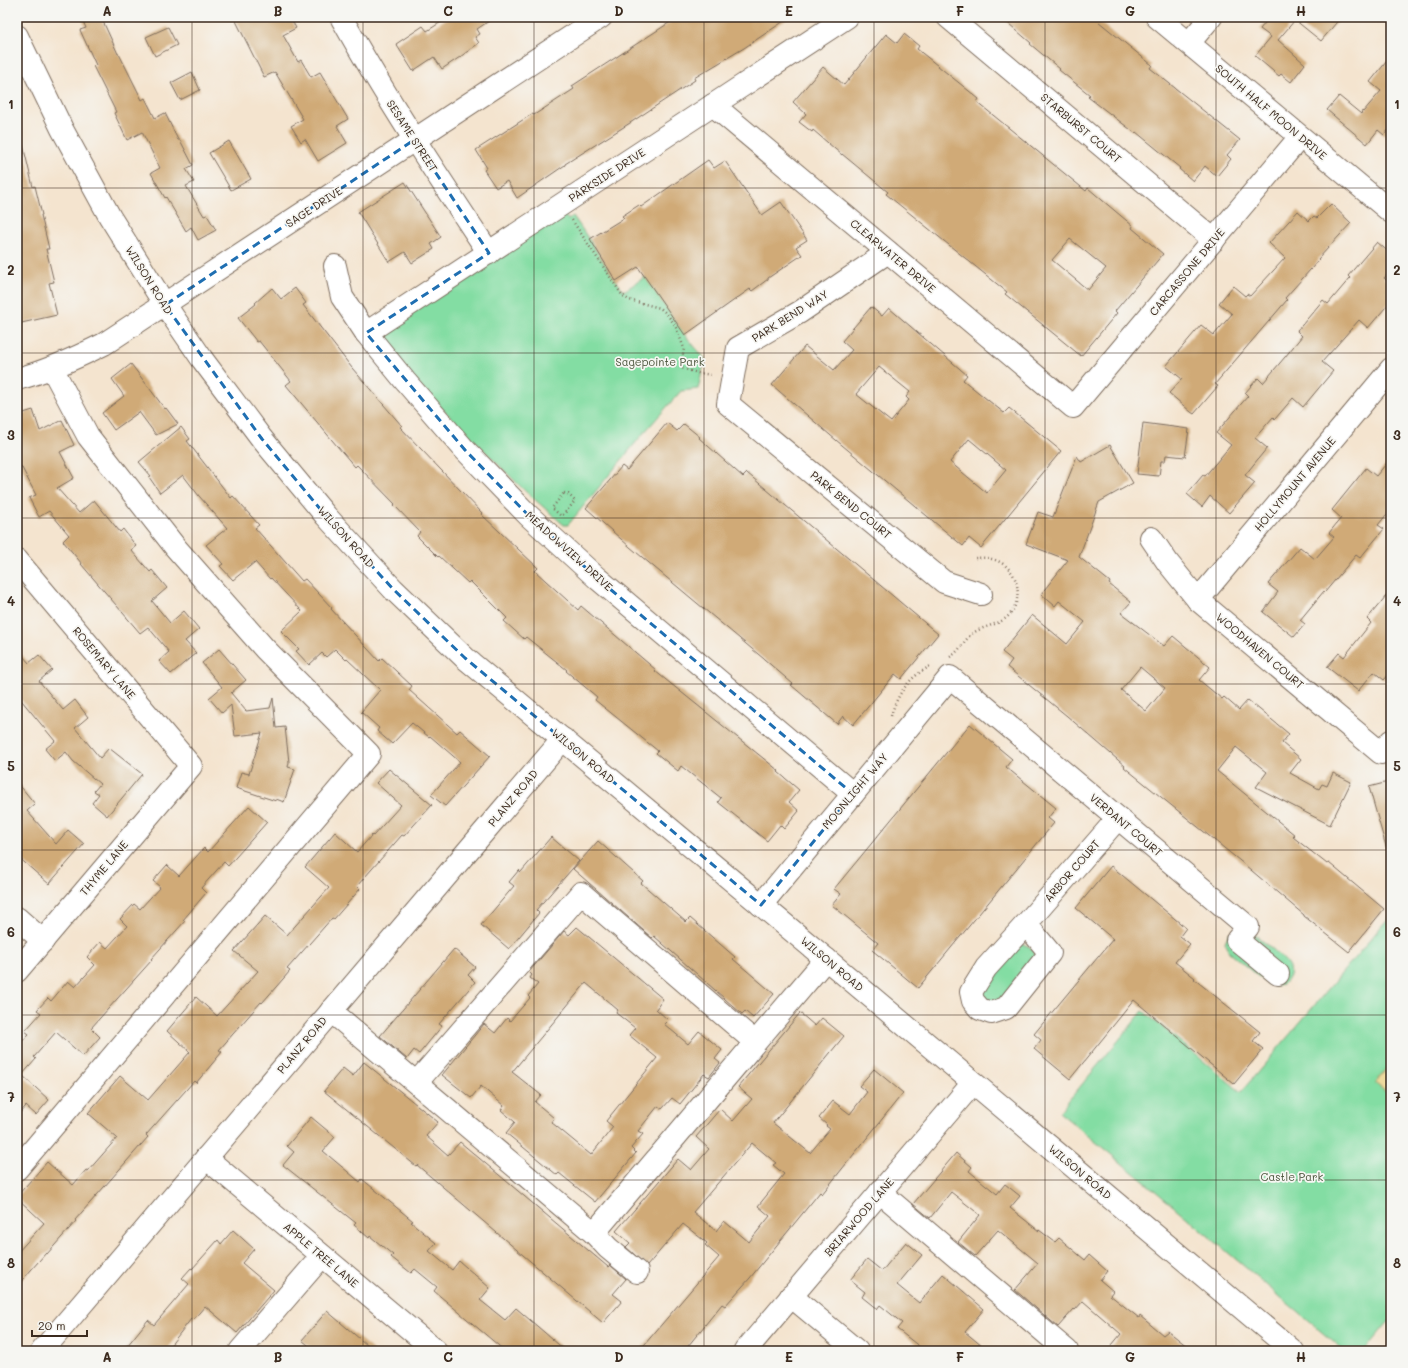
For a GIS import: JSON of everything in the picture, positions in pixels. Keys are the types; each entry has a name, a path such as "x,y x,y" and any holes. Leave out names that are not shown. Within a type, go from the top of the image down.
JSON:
{"street":[{"name":"SESAME STREET","path":"341,17 370,70 414,140 489,253"},
{"name":"SAGE DRIVE","path":"17,379 68,363 104,344 601,17"},
{"name":"PARKSIDE DRIVE","path":"366,333 847,17"},
{"name":"STARBURST COURT","path":"948,17 1214,240"},
{"name":"SOUTH HALF MOON DRIVE","path":"1157,17 1300,137 1389,206"},
{"path":"1189,43 1210,17"},
{"name":"WILSON ROAD","path":"17,36 62,130 110,217 164,305 202,360 262,439 326,516 393,589 465,658 1293,1351"},
{"name":"CLEARWATER DRIVE","path":"713,105 1073,408"},
{"name":"CARCASSONE DRIVE","path":"1073,408 1300,137"},
{"name":"PARK BEND WAY","path":"728,404 738,348 800,312 888,252"},
{"name":"MEADOWVIEW DRIVE","path":"336,266 342,297 366,333 405,381 466,450 530,516 597,578 852,794"},
{"path":"17,1168 368,754 265,649 176,548 88,436 52,368"},
{"name":"HOLLYMOUNT AVENUE","path":"1198,600 1391,369"},
{"name":"PARK BEND COURT","path":"728,404 944,582 981,594"},
{"name":"WOODHAVEN COURT","path":"1151,538 1168,564 1198,600 1386,747"},
{"name":"ROSEMARY LANE","path":"17,560 191,766"},
{"name":"MOONLIGHT WAY","path":"761,905 950,677"},
{"name":"VERDANT COURT","path":"950,677 1248,927 1237,940 1278,974"},
{"name":"PLANZ ROAD","path":"42,1351 563,739"},
{"name":"THYME LANE","path":"17,971 191,766"},
{"name":"ARBOR COURT","path":"1026,924 1118,818"},
{"path":"417,1082 581,893 755,1042"},
{"path":"17,918 43,941"},
{"path":"594,1233 826,959"},
{"path":"332,1011 594,1233 608,1248 637,1272"},
{"name":"BRIARWOOD LANE","path":"745,1351 974,1083"},
{"name":"APPLE TREE LANE","path":"206,1158 429,1349"},
{"path":"880,1192 1067,1351"},
{"path":"240,1351 322,1256"},
{"path":"791,1296 857,1351"}],"path":[{"path":"562,205 622,295 629,300 660,308 675,325 684,348 680,366 698,373 733,378"},
{"path":"564,493 568,494 575,501 562,516 556,513 552,508 564,493"}],"highlighted area":[{"path":"414,140 489,253 366,333 465,450 529,516 597,578 853,794 761,905 465,658 393,589 326,516 262,439 165,305"}],"green space":[{"name":"Sagepointe Park","path":"559,207 568,220 573,216 624,291 645,277 685,335 705,359 698,389 681,391 642,435 568,525 564,525 525,491 366,333"},
{"name":"Castle Park","path":"1391,915 1391,1319 1364,1351 1344,1351 1146,1183 1059,1112 1143,1011 1241,1092"},
{"path":"1249,930 1287,963 1290,970 1288,979 1283,984 1273,986 1267,984 1229,952 1225,942 1229,933"},
{"path":"1020,944 1026,945 1034,951 1036,957 995,1011 976,991"}],"sand":[{"path":"1391,1064 1391,1096 1376,1084 1376,1082"}],"building":[{"path":"81,17 101,17 142,100 145,98 155,118 165,113 178,140 180,140 193,165 186,169 194,182 186,186 204,216 207,215 216,230 198,240 191,227 186,231 151,173 160,168 142,132 127,140 114,113 116,112 93,66 96,65 80,30 86,28"},
{"path":"234,17 290,17 296,28 283,35 298,62 301,60 311,77 320,72 348,119 337,126 347,143 318,161 305,139 301,142 291,126 303,119 275,72 264,77"},
{"path":"449,17 495,17 477,29 480,34 475,37 479,43 442,69 434,57 413,71 396,44 423,26 427,31"},
{"path":"678,17 790,17 744,48 694,78 695,80 565,164 517,198 507,181 496,188 484,170 487,168 476,150 574,89 572,86"},
{"path":"1001,17 1093,17 1152,65 1150,68 1240,140 1227,155 1231,159 1217,176 1205,166 1193,181 1179,169 1180,168 1136,132 1135,133 1088,97 1090,95 1059,70 1060,69"},
{"path":"1270,17 1341,17 1321,41 1295,20 1278,40 1305,64 1291,82 1281,74 1279,76 1255,56 1271,37 1260,29"},
{"path":"168,27 177,45 155,56 146,37"},
{"path":"886,34 897,43 904,34 919,46 917,49 979,99 977,102 1086,191 1088,188 1133,226 1132,228 1163,254 1115,311 1117,313 1081,356 1005,294 1007,292 886,194 888,192 813,130 812,132 799,122 806,114 793,102 823,67 844,85","holes":["1070,239 1106,268 1088,290 1052,260"]},
{"path":"1391,56 1391,127 1384,135 1378,130 1367,144 1327,110 1339,96 1361,114 1362,111 1363,112 1381,91 1370,82"},
{"path":"192,72 200,90 180,100 171,83"},
{"path":"229,141 251,179 231,190 209,153"},
{"path":"23,145 33,187 35,186 49,249 46,249 54,282 49,283 57,315 17,324 17,146"},
{"path":"708,160 714,168 725,161 762,215 781,202 807,240 796,247 802,255 768,278 752,291 750,289 685,335 638,267 616,281 590,239 624,218 622,216 639,205 641,207"},
{"path":"405,182 441,237 431,244 434,249 412,263 405,252 389,262 358,212"},
{"path":"1331,204 1351,223 1285,298 1287,300 1215,384 1218,386 1194,414 1169,393 1182,379 1166,366 1201,325 1214,335 1232,314 1219,303 1233,286 1245,296 1247,294 1250,296 1285,258 1269,243 1298,211 1309,221 1314,216 1317,218"},
{"path":"1377,242 1391,254 1391,270 1384,278 1391,284 1391,301 1368,328 1359,320 1322,362 1333,371 1303,407 1293,398 1275,419 1273,417 1255,438 1267,448 1245,475 1255,483 1229,513 1210,496 1202,507 1187,494 1203,475 1205,476 1231,445 1216,433 1248,396 1245,393 1258,378 1263,383 1302,336 1297,331 1323,300 1328,304 1350,278 1348,276"},
{"path":"272,288 281,299 295,288 306,303 303,305 352,368 402,426 400,427 482,513 481,514 538,568 535,571 578,610 581,606 656,670 655,671 779,771 778,772 799,790 789,802 799,811 784,829 780,825 767,841 718,802 721,798 681,766 678,771 656,753 658,751 595,700 597,697 566,671 567,670 526,637 524,639 504,621 507,618 470,581 468,583 439,556 438,557 417,536 420,532 357,465 355,467 286,385 291,381 259,341 257,342 238,318 256,304 255,303"},
{"path":"871,307 882,316 889,308 967,375 963,380 1004,413 1009,408 1061,451 981,548 969,538 963,546 772,385 805,346 834,370 852,350 842,341","holes":["879,367 910,392 906,397 909,400 891,422 856,394","969,439 1006,470 987,493 950,462"]},
{"path":"131,364 178,424 156,435 139,412 114,430 102,413 124,396 112,379"},
{"path":"33,410 40,431 62,420 74,445 60,452 74,478 57,488 79,513 94,500 120,532 123,529 136,546 131,550 150,572 152,570 167,588 152,601 170,623 184,611 199,629 185,641 196,653 171,674 159,661 169,652 148,627 140,633 63,541 69,535 49,511 39,517 29,498 36,495 21,466 17,468 17,415"},
{"path":"667,423 677,431 684,424 743,477 747,473 938,634 901,679 895,674 853,725 843,716 837,724 791,685 793,684 764,659 630,547 586,508 622,466 627,470"},
{"path":"1143,423 1189,429 1185,457 1166,455 1165,461 1161,461 1159,476 1137,474"},
{"path":"181,427 190,439 187,441 231,498 233,496 259,525 255,528 302,581 305,579 379,661 382,658 412,686 409,690 457,733 460,730 490,756 445,806 431,795 460,762 430,736 429,737 412,723 392,744 377,731 379,728 361,712 380,690 335,649 326,657 322,653 309,665 296,651 299,649 281,631 302,611 255,562 233,580 220,566 223,564 206,545 227,528 183,475 160,493 149,477 151,476 139,462"},
{"path":"1110,445 1133,483 1099,502 1079,557 1110,582 1109,584 1131,602 1121,613 1164,646 1173,636 1210,667 1199,680 1222,699 1224,697 1239,710 1248,700 1289,734 1282,743 1301,759 1290,773 1319,789 1322,784 1327,786 1333,773 1351,782 1330,825 1256,787 1267,772 1236,747 1217,771 1295,835 1293,837 1327,864 1329,863 1384,909 1349,952 1124,767 1125,766 1067,716 1007,667 1012,660 1002,652 1032,615 1067,644 1085,622 1059,601 1055,606 1041,594 1068,560 1026,544 1038,512 1053,517 1077,456 1081,462","holes":["1140,667 1165,688 1146,711 1121,690"]},
{"path":"1391,458 1391,509 1378,525 1384,529 1360,558 1356,555 1325,592 1324,591 1300,620 1305,624 1294,637 1263,612 1278,592 1268,584 1300,547 1315,559 1334,537 1329,533 1341,518 1332,510 1366,468 1376,476"},
{"path":"1391,590 1391,672 1384,680 1374,672 1358,691 1327,667 1339,653 1344,657 1371,623 1367,619"},
{"path":"17,649 29,663 39,655 52,670 39,681 63,710 75,700 88,717 75,728 100,758 109,748 142,774 107,816 92,803 99,794 94,791 100,784 73,761 66,752 55,761 45,749 55,741 17,695"},
{"path":"219,649 246,680 231,693 246,711 270,708 273,698 276,728 285,727 289,762 288,767 295,769 284,802 276,799 276,801 236,788 241,772 249,774 262,733 235,736 231,705 222,713 209,698 222,687 202,663"},
{"path":"970,724 1012,759 1006,767 1056,808 1048,818 1054,823 918,988 872,950 878,943 832,905 841,894 834,889"},
{"path":"389,769 432,805 404,836 402,835 357,886 360,889 287,969 290,971 219,1050 222,1052 196,1083 194,1081 146,1135 148,1137 47,1254 46,1253 17,1286 17,1253 44,1223 17,1198 17,1196 47,1162 73,1185 86,1170 88,1171 117,1138 88,1113 120,1076 148,1100 190,1052 167,1031 196,997 217,1016 258,971 234,951 265,916 287,935 329,888 305,867 335,832 357,852 401,805 376,783"},
{"path":"17,782 35,804 27,811 56,844 68,830 84,844 49,884 17,856"},
{"path":"1388,782 1391,791 1391,849 1387,850 1369,787"},
{"path":"249,806 267,822 228,866 224,862 201,888 206,893 183,920 185,921 91,1028 100,1037 83,1056 56,1032 34,1057 36,1059 22,1075 49,1100 36,1115 26,1106 17,1116 17,1047 29,1034 25,1031 41,1013 37,1010 48,998 51,1001 68,981 75,987 95,965 87,957 100,942 107,948 127,926 120,919 134,904 140,909 160,887 153,881 167,865 179,876 204,848 208,852"},
{"path":"551,837 579,861 536,910 539,913 509,949 481,925 514,886 509,882 519,870 521,872"},
{"path":"598,841 643,881 641,883 686,922 690,918 735,957 733,959 774,994 753,1018 745,1011 742,1014 654,936 652,938 573,869"},
{"path":"1111,866 1186,928 1180,936 1190,944 1175,962 1260,1032 1253,1041 1263,1049 1234,1084 1134,1000 1070,1079 1034,1049 1041,1040 1034,1034 1113,939 1076,908"},
{"path":"577,927 663,999 656,1009 668,1020 664,1024 688,1044 699,1031 722,1050 715,1059 720,1063 709,1077 704,1074 680,1104 672,1098 662,1109 658,1106 638,1131 643,1134 631,1148 636,1153 595,1202 559,1173 557,1175 506,1133 515,1122 501,1110 504,1106 481,1086 471,1098 442,1075 484,1024 495,1033 507,1018 510,1021 530,998 528,996 538,984 530,978 532,975 529,972 564,931 569,935","holes":["586,983 618,1010 616,1013 635,1028 629,1035 657,1058 606,1121 613,1127 591,1155 551,1122 554,1118 535,1102 541,1095 512,1072"]},
{"path":"454,949 475,967 468,975 475,982 439,1024 442,1026 419,1054 414,1050 407,1059 380,1036"},
{"path":"800,1013 815,1026 822,1018 844,1036 773,1123 810,1153 830,1129 819,1118 833,1101 850,1114 867,1092 859,1086 874,1069 903,1093 822,1194 820,1192 750,1278 725,1306 722,1304 684,1351 639,1351 719,1257 705,1245 707,1243 683,1224 647,1266 626,1247 630,1243 616,1231 678,1159 691,1170 709,1149 696,1137 720,1109 733,1121 752,1099 738,1087","holes":["752,1143 776,1163 773,1165 784,1174 758,1206 770,1216 749,1242 724,1221 716,1231 693,1212"]},
{"path":"364,1062 438,1122 426,1136 448,1155 460,1142 608,1267 610,1265 626,1279 613,1294 622,1301 603,1323 417,1165 416,1166 324,1091 343,1068 353,1076"},
{"path":"311,1117 335,1137 323,1151 360,1182 362,1179 413,1221 411,1222 436,1243 429,1251 452,1270 459,1261 490,1288 480,1300 505,1320 516,1308 566,1351 505,1351 434,1291 437,1287 415,1269 411,1273 391,1257 393,1255 354,1225 356,1223 283,1165 294,1152 287,1146"},
{"path":"956,1153 972,1167 969,1171 997,1194 1005,1184 1020,1196 1010,1208 1039,1231 1055,1242 1059,1238 1085,1260 1089,1255 1107,1271 1100,1280 1113,1291 1110,1295 1139,1318 1140,1316 1163,1335 1168,1331 1193,1351 1107,1351 1121,1334 1083,1301 1058,1327 1015,1290 1038,1263 998,1230 975,1256 958,1242 980,1215 951,1192 930,1218 913,1204"},
{"path":"233,1230 254,1249 242,1263 274,1290 237,1333 205,1306 193,1320 191,1319 166,1351 123,1351 148,1320 154,1325 189,1284 182,1278 191,1268 192,1269 218,1240 221,1244"},
{"path":"906,1242 922,1255 897,1285 919,1303 943,1274 984,1309 965,1332 988,1351 925,1351 897,1329 902,1323 880,1305 877,1309 862,1297 865,1292 850,1280 867,1259 882,1271"},
{"path":"327,1311 374,1351 315,1351 302,1340"}]}
